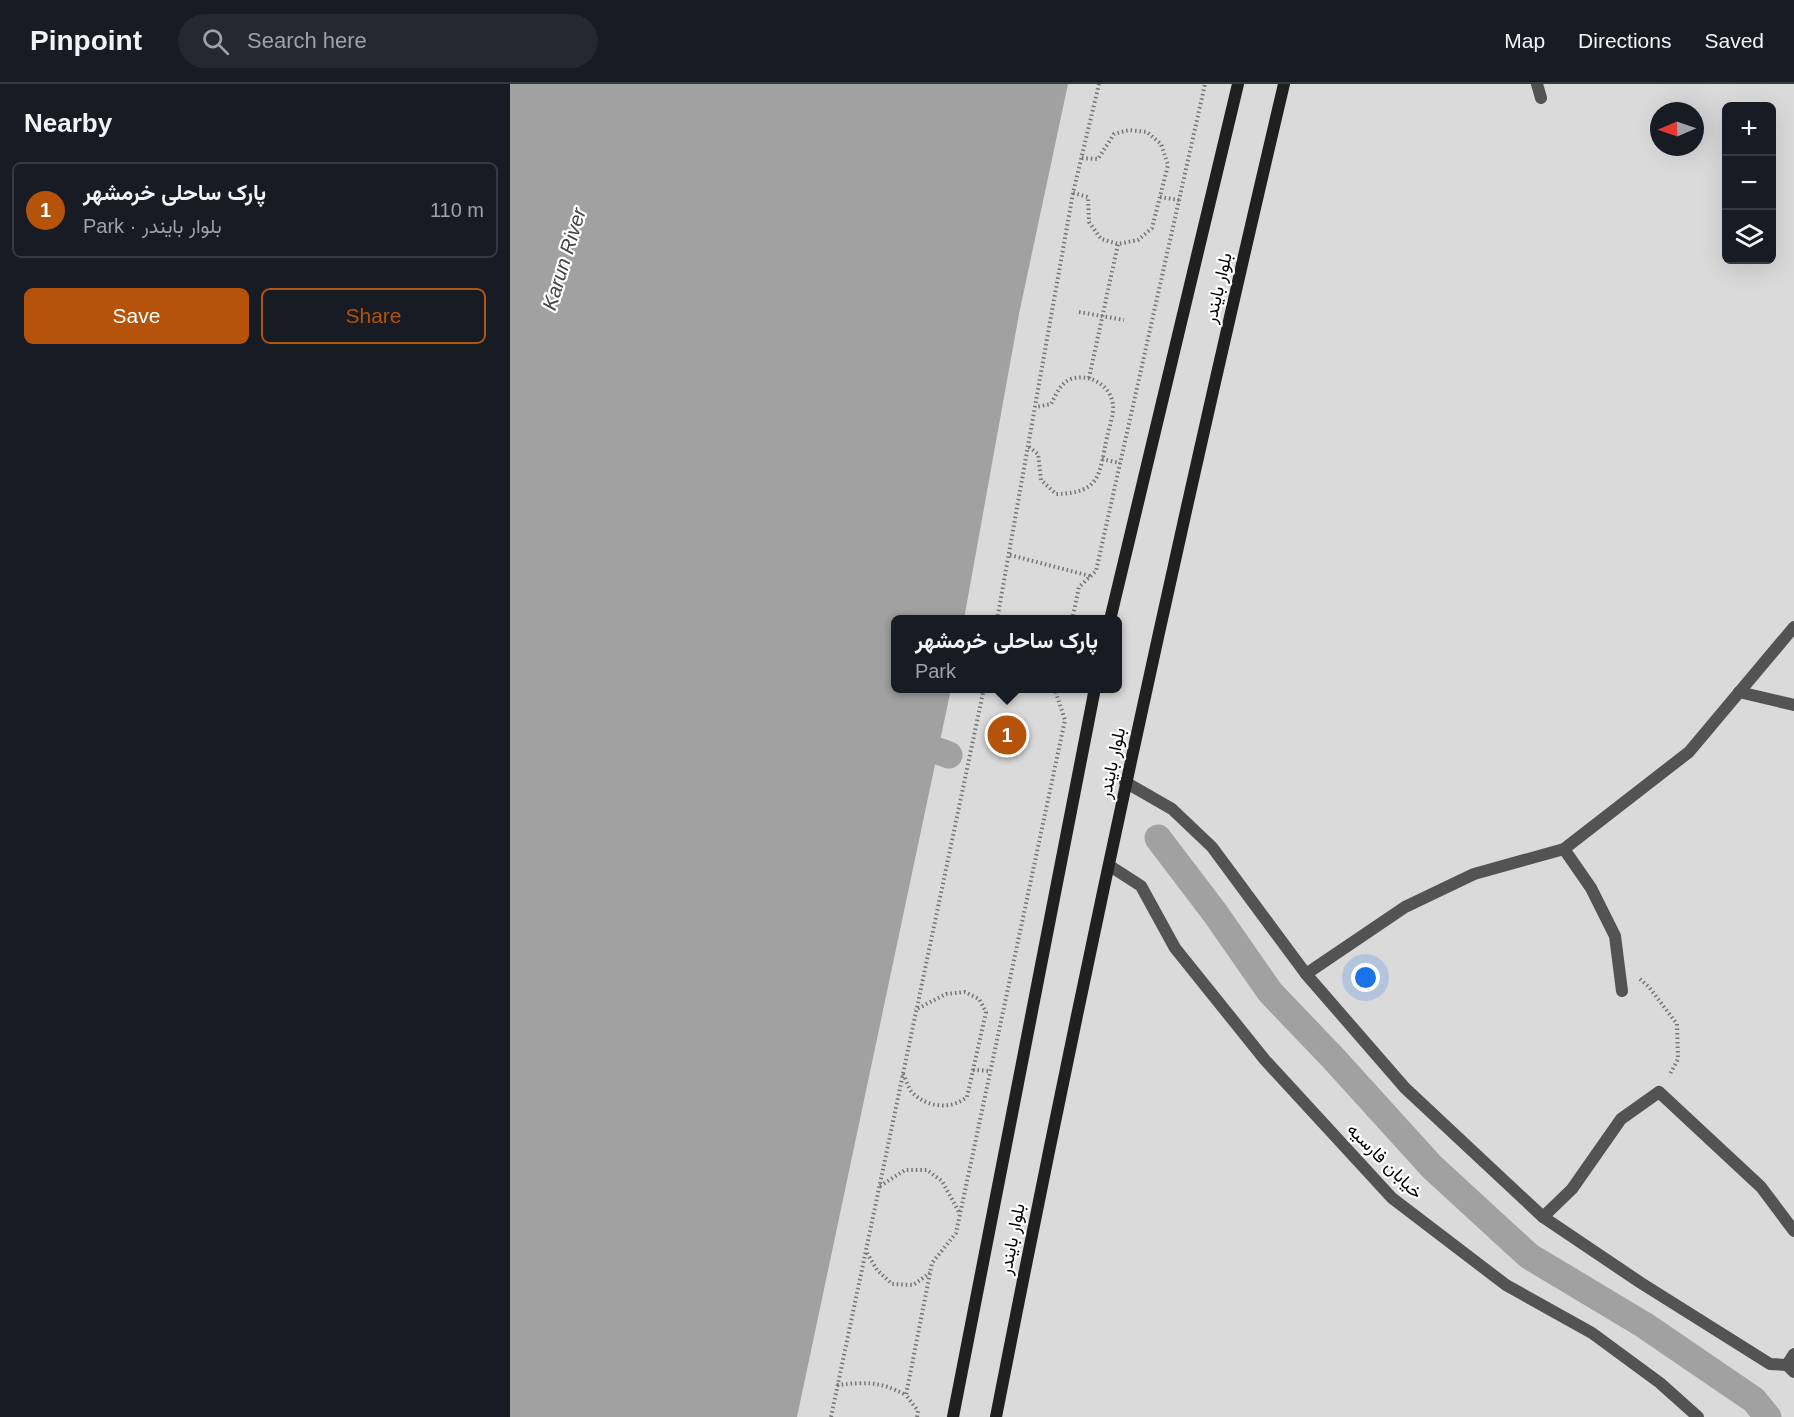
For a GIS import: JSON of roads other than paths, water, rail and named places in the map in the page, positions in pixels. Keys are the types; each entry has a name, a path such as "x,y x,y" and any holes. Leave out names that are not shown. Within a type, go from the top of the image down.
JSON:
{"street":[{"name":"بلوار بایندر","path":"1111,615 1238,84"},
{"name":"بلوار بایندر","path":"996,1417 1045,1165 1110,866 1125,782 1284,84"},
{"path":"1536,84 1540,98"},
{"path":"1306,974 1405,907 1474,874 1564,849 1689,752 1794,627"},
{"path":"1739,692 1794,705"},
{"name":"بلوار بایندر","path":"953,1417 1094,693"},
{"path":"1125,782 1172,809 1212,847 1306,974 1404,1088 1543,1217 1641,1283 1770,1364 1792,1364"},
{"path":"1564,849 1591,888 1615,936 1622,992"},
{"name":"خیابان فارسیه","path":"1110,866 1141,886 1175,948 1264,1060 1392,1198 1506,1285 1592,1333 1660,1383 1698,1417"},
{"path":"1543,1217 1572,1189 1621,1119 1659,1092 1761,1187 1794,1231"}],"water":[{"name":"Karun River","path":"510,84 1068,84 1019,314 965,615 891,615 891,693 950,693 797,1417 510,1417"}],"waterway":[{"path":"902,738 949,755"},
{"path":"1158,838 1215,913 1270,992 1432,1167 1529,1256 1644,1325 1754,1400 1768,1417"}],"place":[{"name":"پارک ساحلی خرمشهر","path":"1007,735"}]}
